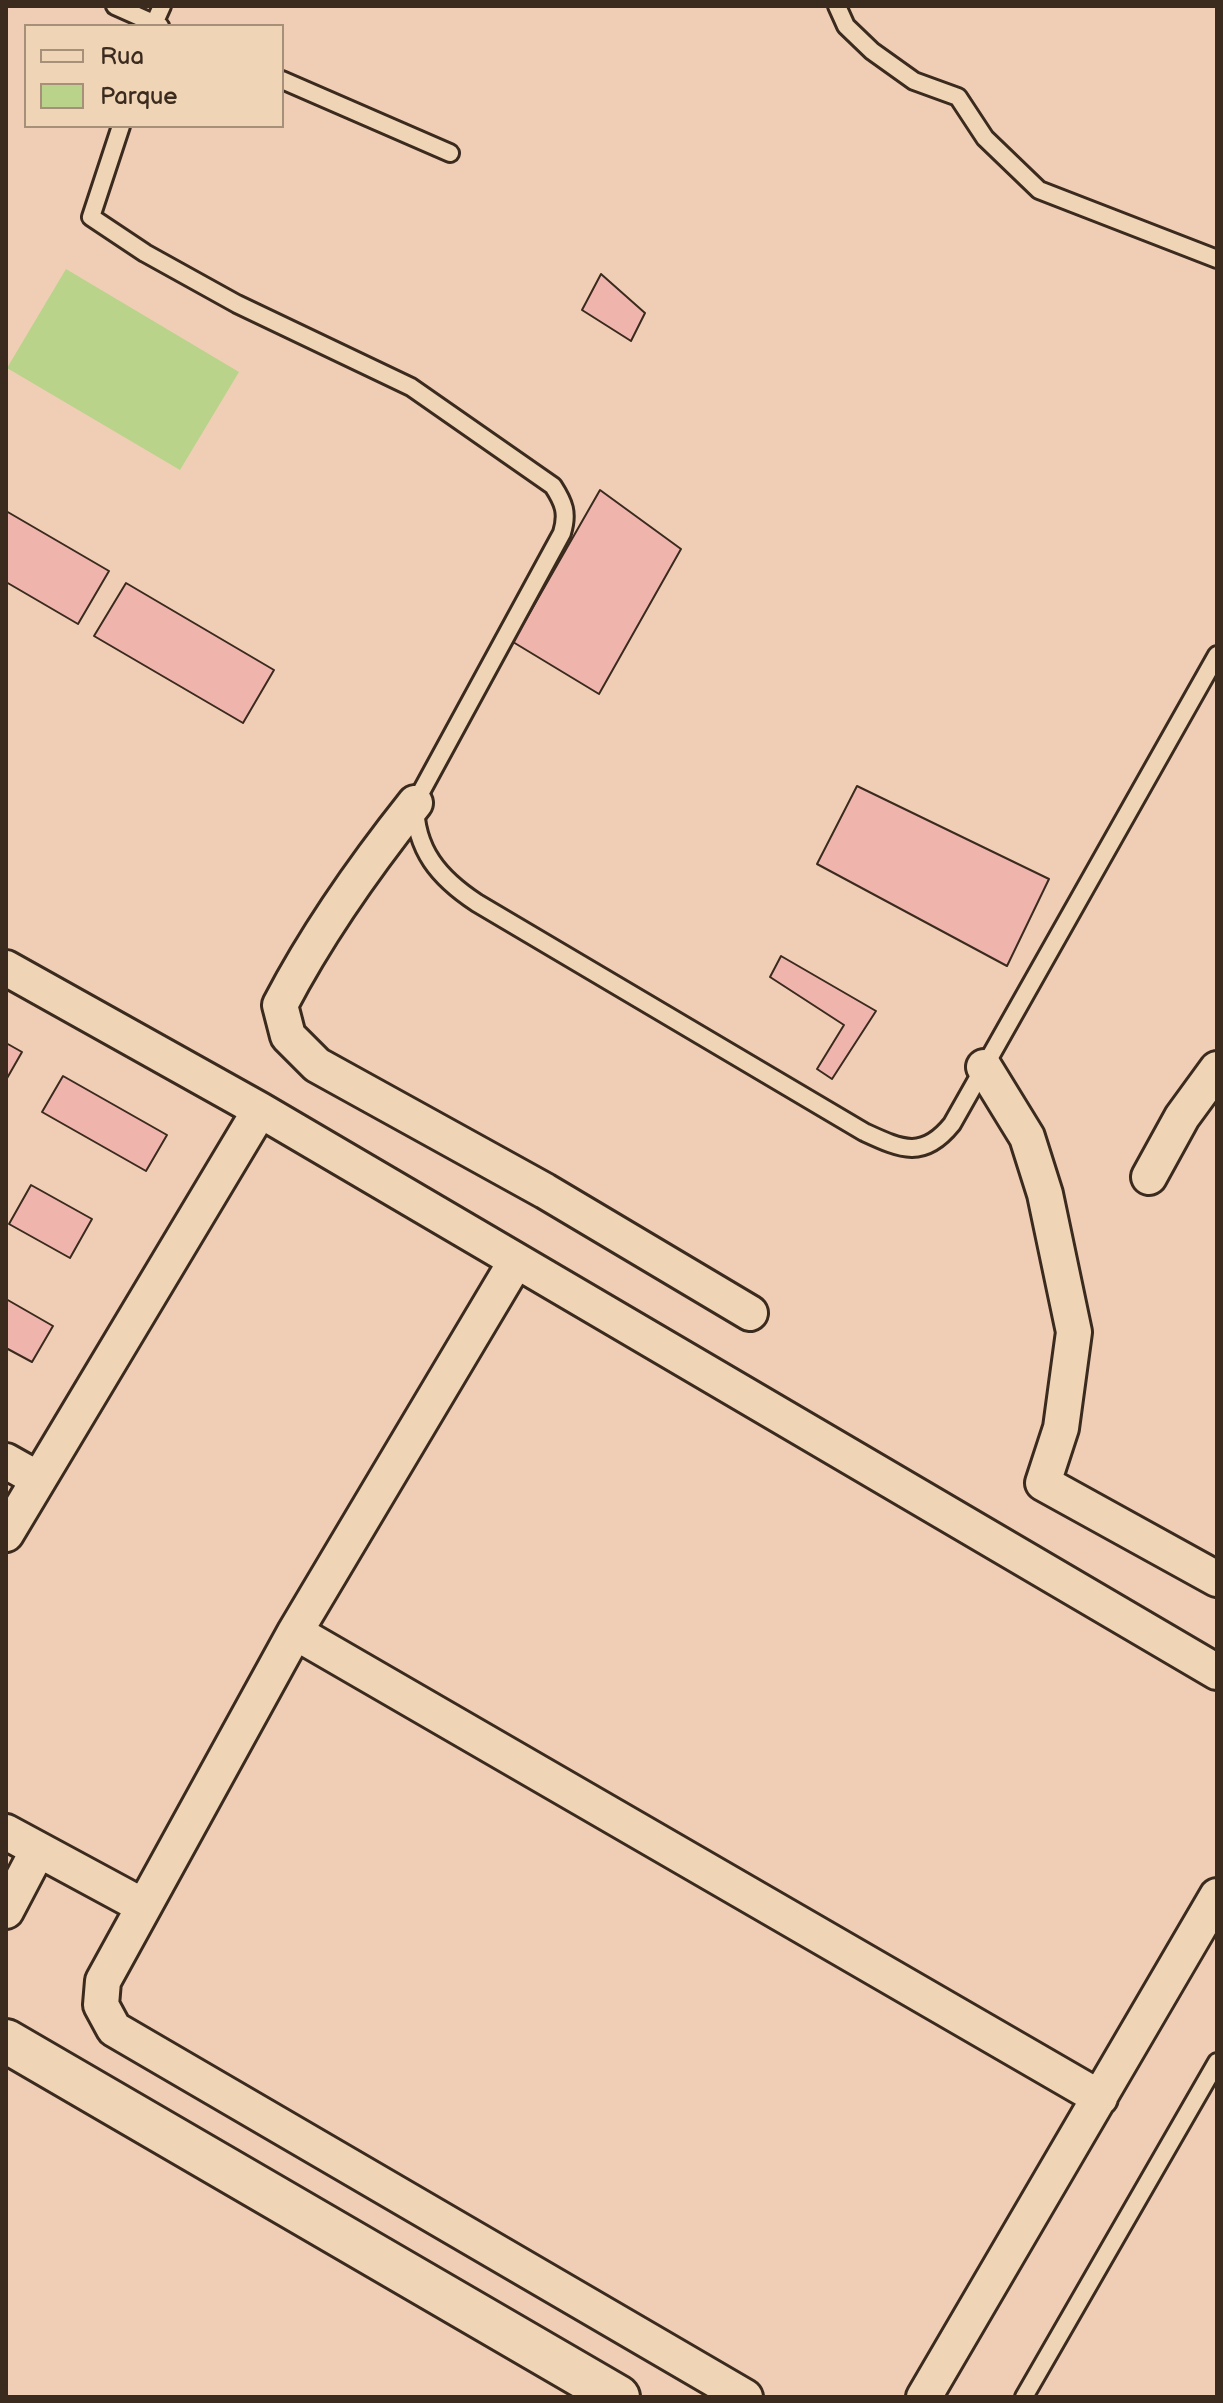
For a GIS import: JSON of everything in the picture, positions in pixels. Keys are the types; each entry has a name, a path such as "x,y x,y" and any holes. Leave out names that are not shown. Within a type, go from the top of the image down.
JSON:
{"street":[{"path":"415,803 357,876 300,968 280,1005 288,1036 317,1065 545,1191 750,1313"},
{"path":"6,968 260,1110 1217,1672"},
{"path":"984,1067 1027,1137 1045,1194 1074,1332 1061,1428 1043,1483 1216,1575"},
{"path":"1149,1177 1182,1117 1217,1069"},
{"path":"6,1534 260,1110"},
{"path":"516,1261 295,1632 103,1981 101,2005 114,2029 745,2397"},
{"path":"6,1461 38,1479"},
{"path":"295,1632 1100,2098"},
{"path":"6,1832 143,1906"},
{"path":"6,1911 38,1850"},
{"path":"924,2397 1217,1896"},
{"path":"6,2041 618,2397"}],"lane":[{"path":"115,6 154,24"},
{"path":"837,6 846,26 872,51 914,81 958,97 985,138 1039,190 1217,259"},
{"path":"284,81 450,153"},
{"path":"120,128 91,217 145,253 237,304 411,387 553,486 564,502 567,516 562,533 415,803 415,821 426,855 451,886 885,1142 896,1147 922,1148 937,1143 984,1067 1217,655"},
{"path":"1024,2397 1217,2062"}],"green space":[{"path":"66,269 239,372 180,470 7,368"}],"building":[{"path":"601,274 645,313 631,341 582,310"},
{"path":"600,490 681,549 599,694 513,642"},
{"path":"6,511 109,571 78,624 6,582"},
{"path":"126,583 274,670 243,723 94,636"},
{"path":"857,786 1049,879 1007,966 817,864"},
{"path":"781,956 876,1011 832,1079 817,1069 844,1025 770,977"},
{"path":"6,1043 22,1052 6,1080"},
{"path":"63,1076 167,1135 146,1171 42,1112"},
{"path":"31,1185 92,1219 70,1258 9,1224"},
{"path":"6,1299 53,1326 32,1362 6,1348"}]}
